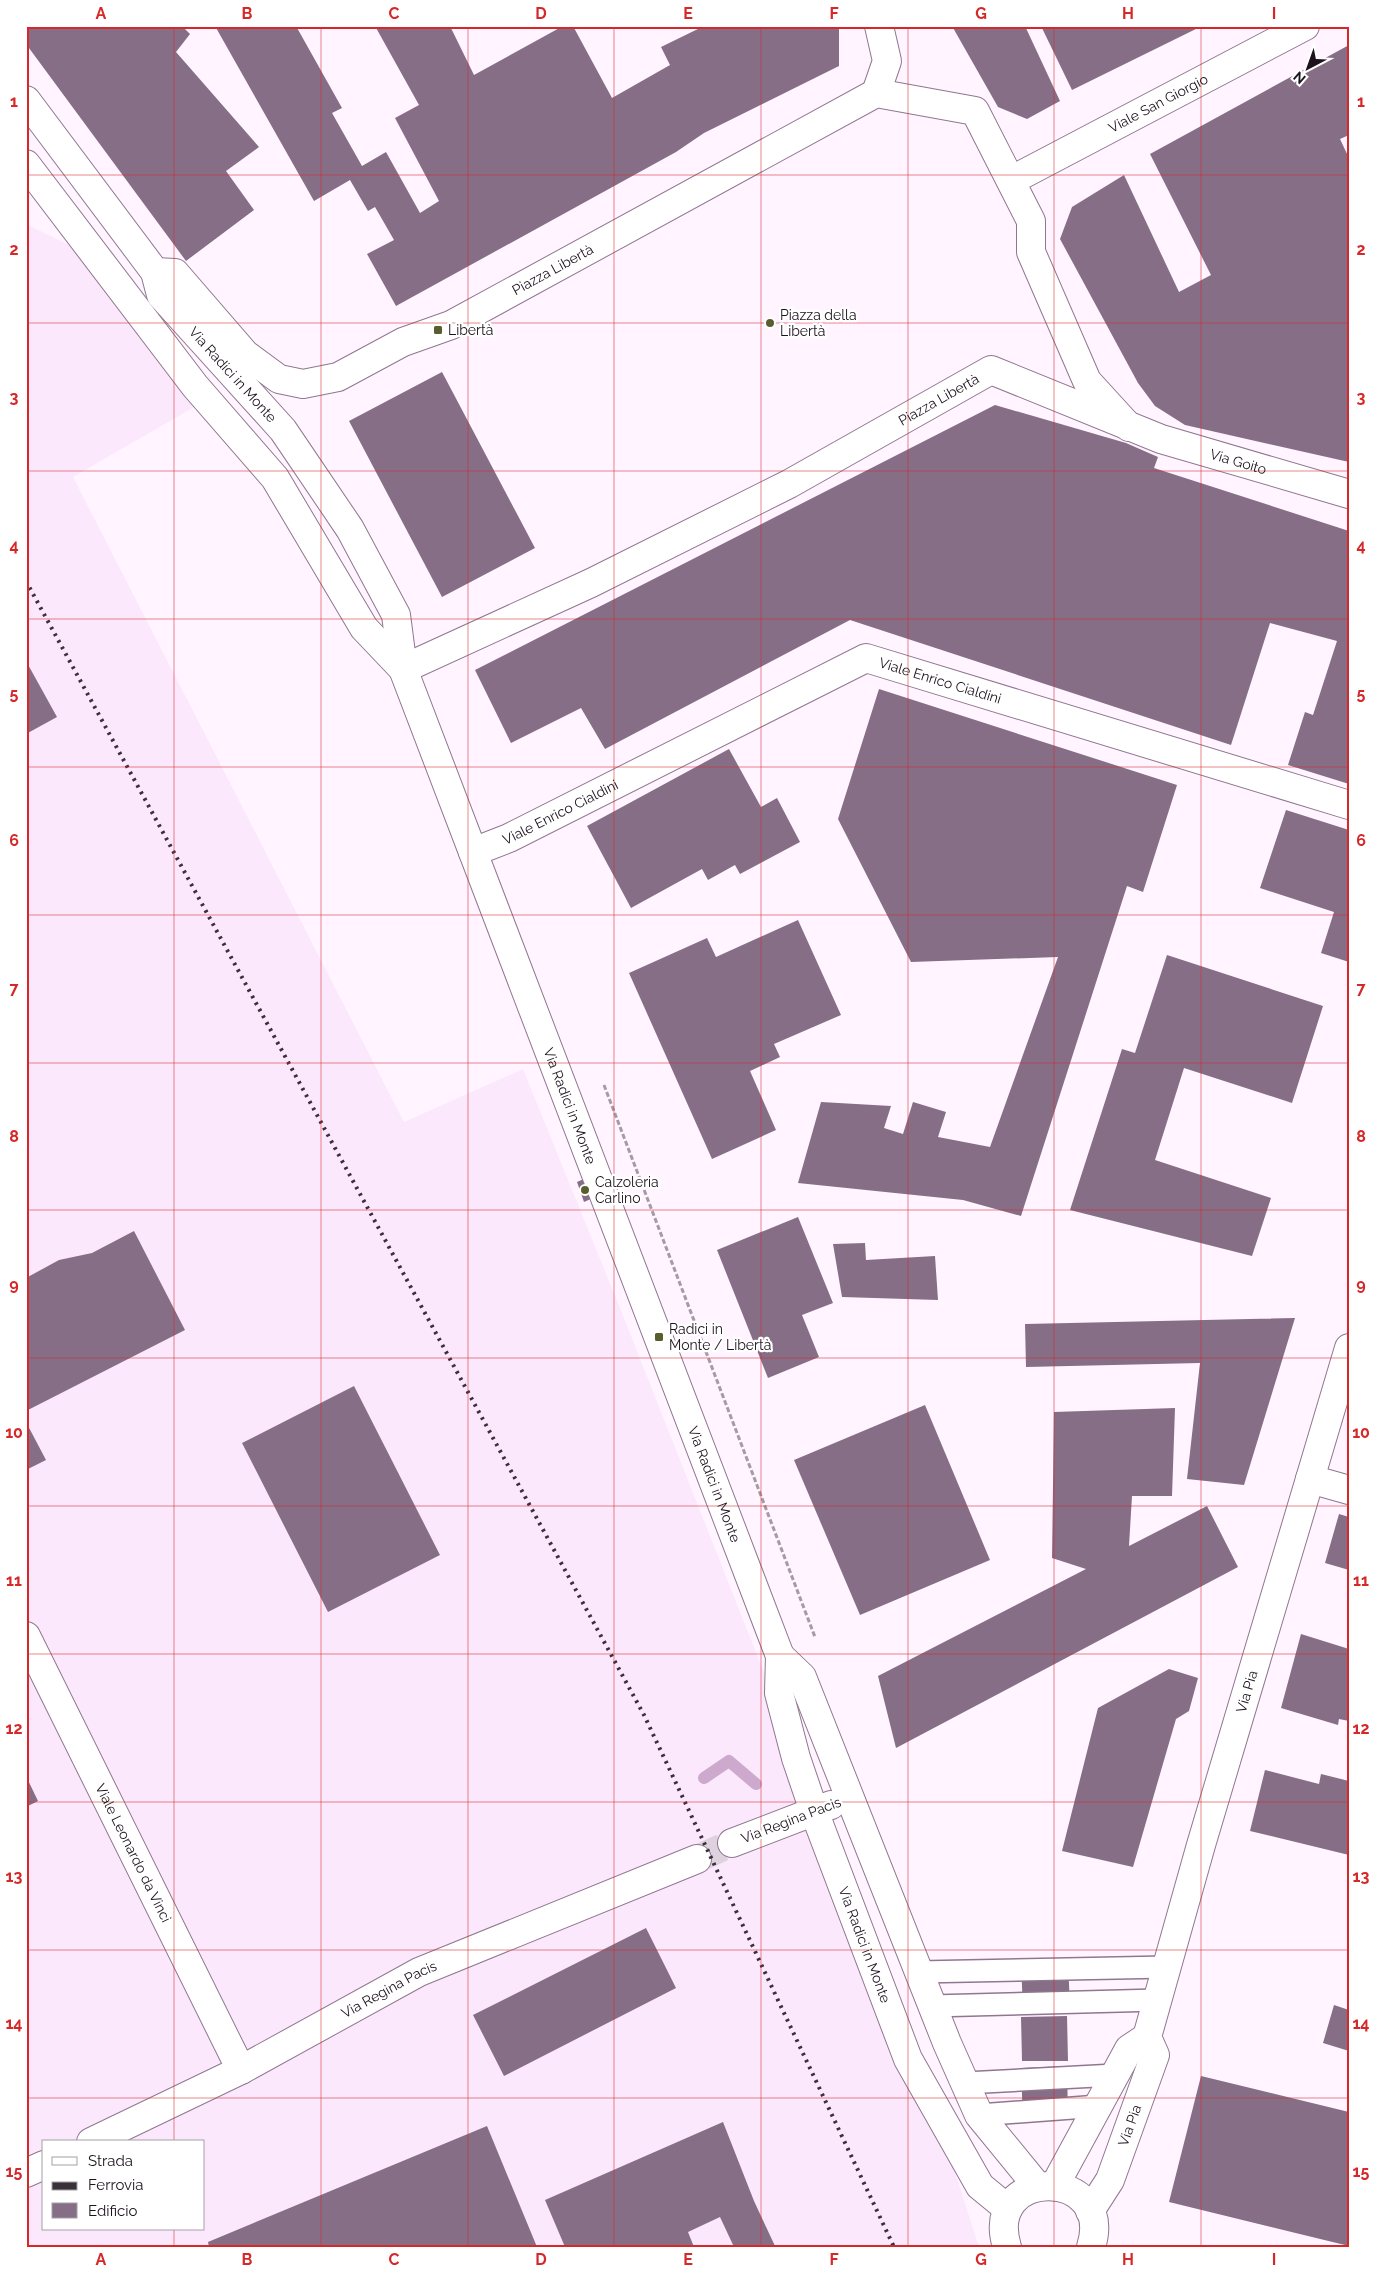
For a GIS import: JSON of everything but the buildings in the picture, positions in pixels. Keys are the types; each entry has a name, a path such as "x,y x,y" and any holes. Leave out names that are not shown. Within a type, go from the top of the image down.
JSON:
{"street":[{"path":"879,26 887,60 876,93 975,111 1012,180 1031,221 1031,252 1087,381 1129,427"},
{"name":"Viale San Giorgio","path":"1012,180 1305,26"},
{"name":"Piazza Libertà","path":"155,272 175,273 245,354 279,379 303,384 338,376 403,342 451,325 876,93"},
{"name":"Via Radici in Monte","path":"26,100 155,272 161,295 283,430 350,529 396,615 403,669 780,1656 779,1694 796,1758 814,1811 908,2059 980,2186 1008,2209"},
{"name":"Via Radici in Monte","path":"26,164 195,386 275,478 364,628 403,669"},
{"name":"Piazza Libertà","path":"403,669 591,583 789,484 992,370 1129,427"},
{"name":"Via Goito","path":"1129,427 1161,439 1349,494"},
{"name":"Viale Enrico Cialdini","path":"473,852 509,838 866,658 1349,805"},
{"name":"Via Pia","path":"1090,2211 1110,2180 1155,2055 1148,2037 1167,1967 1349,1348"},
{"path":"1310,1479 1349,1490"},
{"name":"Viale Leonardo da Vinci","path":"26,1636 240,2070"},
{"name":"Via Radici in Monte","path":"780,1656 802,1677 932,2006 978,2114 1046,2186 1073,2192 1090,2211"},
{"name":"Via Regina Pacis","path":"732,1843 850,1798"},
{"name":"Via Regina Pacis","path":"96,2140 240,2070 419,1972 697,1859"},
{"path":"1007,2247 1004,2226 1008,2209 1022,2194 1046,2186 1099,2106 1129,2049 1148,2037"},
{"path":"26,2173 42,2166"},
{"path":"1090,2211 1094,2226 1090,2247"}],"lane":[{"path":"919,1972 1167,1967"},
{"path":"932,2006 1158,2000"},
{"path":"965,2083 1115,2075"},
{"path":"978,2114 1099,2106"}],"path":[{"path":"602,1080 819,1646"}],"shaded area":[{"path":"26,224 71,246 196,406 73,477 404,1122 523,1069 622,1313 928,2088 979,2247 26,2247"}],"waterway":[{"path":"704,1778 729,1761 756,1784"}],"tunnel":[{"path":"697,1859 732,1843"}],"railway":[{"path":"26,581 644,1715 894,2247"}],"place":[{"name":"Piazza della Libertà","path":"770,323"},
{"name":"Libertà","path":"438,330"},
{"name":"Calzoleria Carlino","path":"585,1190"},
{"name":"Radici in Monte / Libertà","path":"659,1337"}]}
